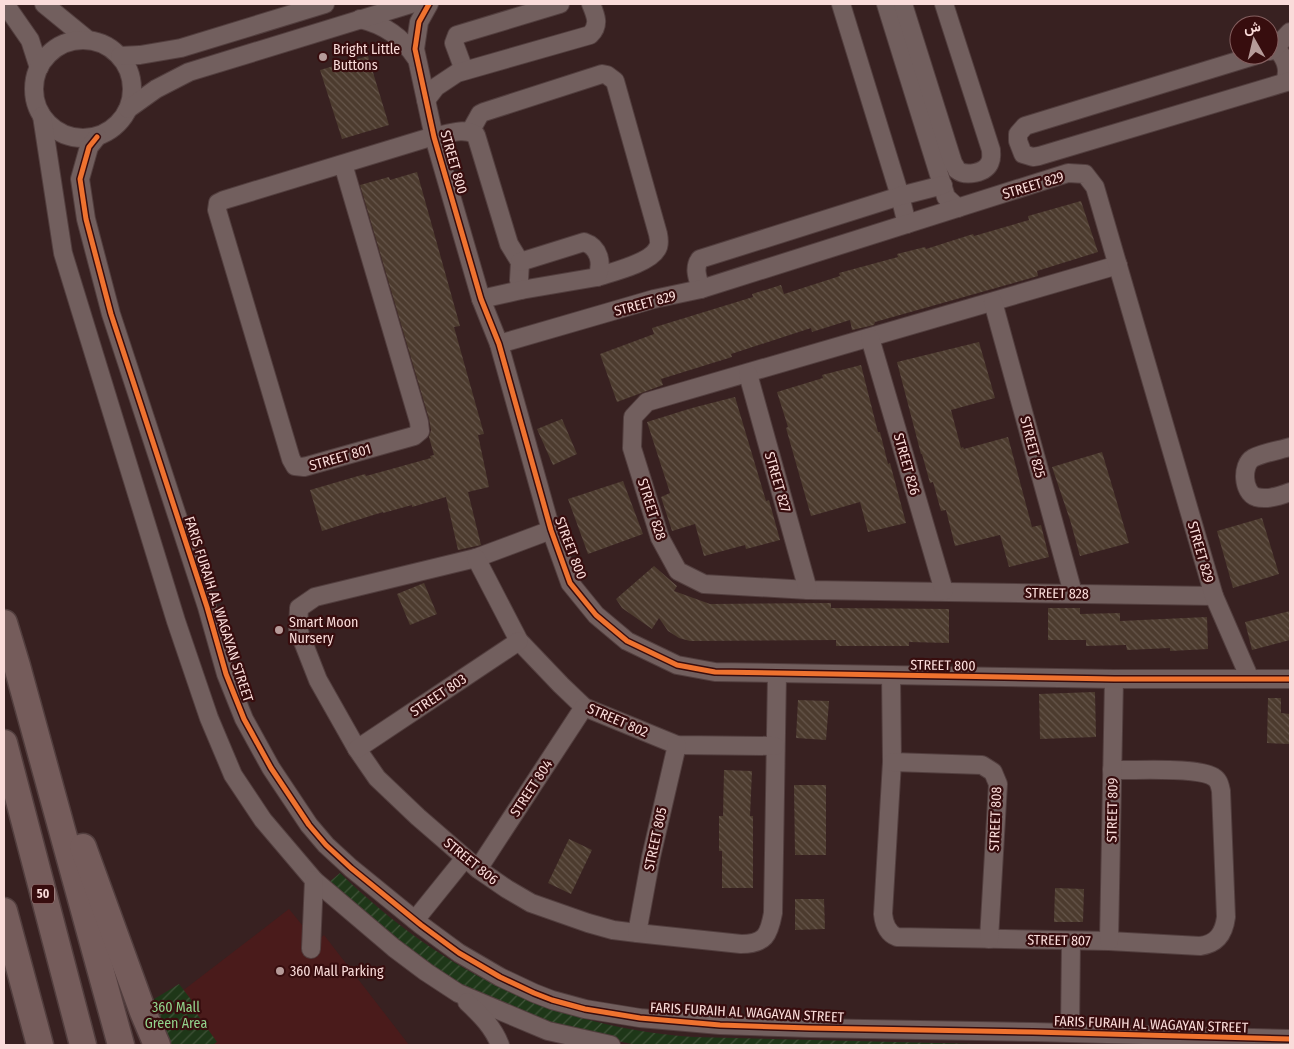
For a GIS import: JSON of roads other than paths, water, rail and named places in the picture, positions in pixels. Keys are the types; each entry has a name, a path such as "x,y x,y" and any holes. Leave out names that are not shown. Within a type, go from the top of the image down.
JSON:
{"highway":[{"path":"4,623 143,1012 157,1045"},
{"path":"18,666 121,1045"},
{"name":"50","path":"4,743 83,1045"},
{"path":"4,911 40,1045"}],"street":[{"path":"5,4 30,40 39,68"},
{"path":"44,4 88,40"},
{"path":"120,56 140,55 181,48 325,4"},
{"path":"128,109 156,89 189,72 411,4"},
{"name":"STREET 800","path":"429,4 423,13 417,31 416,58 434,137 481,299 499,344 550,530 570,583 596,615 627,641 677,665 715,672 1114,679 1290,679"},
{"path":"464,70 454,43 457,35 560,4"},
{"path":"426,100 442,82 464,70 590,35 597,21 591,4"},
{"path":"841,4 907,224"},
{"path":"886,4 946,197 958,208"},
{"path":"903,4 953,163 957,170 964,173 975,173 986,169 990,163 991,150 944,4"},
{"name":"STREET 800","path":"360,19 383,26 393,32 402,39 416,58"},
{"path":"1279,42 1290,32"},
{"path":"88,40 105,45 120,56 128,68 132,81 132,96 128,109 121,121 110,131 97,136 81,138 66,135 52,128 42,116 35,101 34,84 39,68 47,56 59,46 73,41 88,40"},
{"path":"1229,64 1025,126 1018,134 1022,154 1033,157 1039,156 1288,81 1287,64 1279,53"},
{"path":"481,299 597,277 649,259 657,250 659,244 658,234 616,81 607,75 602,74 484,112 480,114 470,132 476,135 509,244 520,262 519,280 521,290"},
{"path":"42,116 63,253 173,612 208,718 234,775 263,820 314,880 394,948 458,993 484,1018 500,1045"},
{"name":"STREET 801","path":"343,164 419,422 420,431 414,436 304,467 296,466 291,459 217,210 218,203 224,200 343,164 434,137 463,131 470,132"},
{"name":"FARIS FURAIH AL WAGAYAN STREET","path":"97,136 89,148 80,179 86,219 117,332 207,607 226,674 241,710 271,768 309,825 326,845 351,868 415,920 459,953 500,977 552,1000 584,1009 640,1018 985,1038 1034,1032 1070,1032 1290,1039"},
{"name":"STREET 829","path":"499,344 654,299 701,289 1068,173 1085,174 1095,187 1214,596 1250,679"},
{"path":"701,289 696,268 696,263 700,258 900,196 943,186"},
{"path":"520,262 584,242 592,245 597,252 600,266 597,277"},
{"name":"STREET 828","path":"1118,265 647,402 633,417 632,448 660,538 678,570 704,584 808,590 1214,596"},
{"name":"STREET 825","path":"993,302 1072,593"},
{"name":"STREET 826","path":"870,338 944,591"},
{"name":"STREET 827","path":"748,374 808,590"},
{"path":"1290,447 1253,458 1246,464 1245,479 1250,494 1256,497 1280,496 1290,492"},
{"name":"STREET 806","path":"550,530 476,558 315,597 299,608 298,629 318,680 357,749 377,778 471,863 507,889 532,903 613,930 749,944 758,942 768,933 773,914 777,674"},
{"name":"STREET 802","path":"476,558 519,641 561,686 584,707 677,744 775,746"},
{"name":"STREET 803","path":"357,749 519,641"},
{"name":"STREET 807","path":"891,675 892,762 884,914 886,926 892,935 897,937 1109,941 1205,946 1211,944 1220,936 1225,926 1226,917 1220,785 1216,778 1200,772 1112,770"},
{"name":"STREET 809","path":"1109,941 1114,679"},
{"name":"STREET 804","path":"415,920 471,863 584,707"},
{"name":"STREET 805","path":"637,933 650,857 677,744"},
{"name":"STREET 808","path":"892,762 982,765 993,772 998,784 989,939"},
{"path":"311,949 314,880"},
{"path":"1070,1032 1071,941"},
{"path":"458,993 548,1031 611,1045"},
{"path":"1018,1045 1021,1038 1034,1032"}],"place":[{"name":"Bright Little Buttons","path":"323,57"},
{"name":"Smart Moon Nursery","path":"279,630"},
{"name":"360 Mall Parking","path":"280,971"}],"park label":[{"name":"360 Mall Green Area","path":"176,1016"}]}
